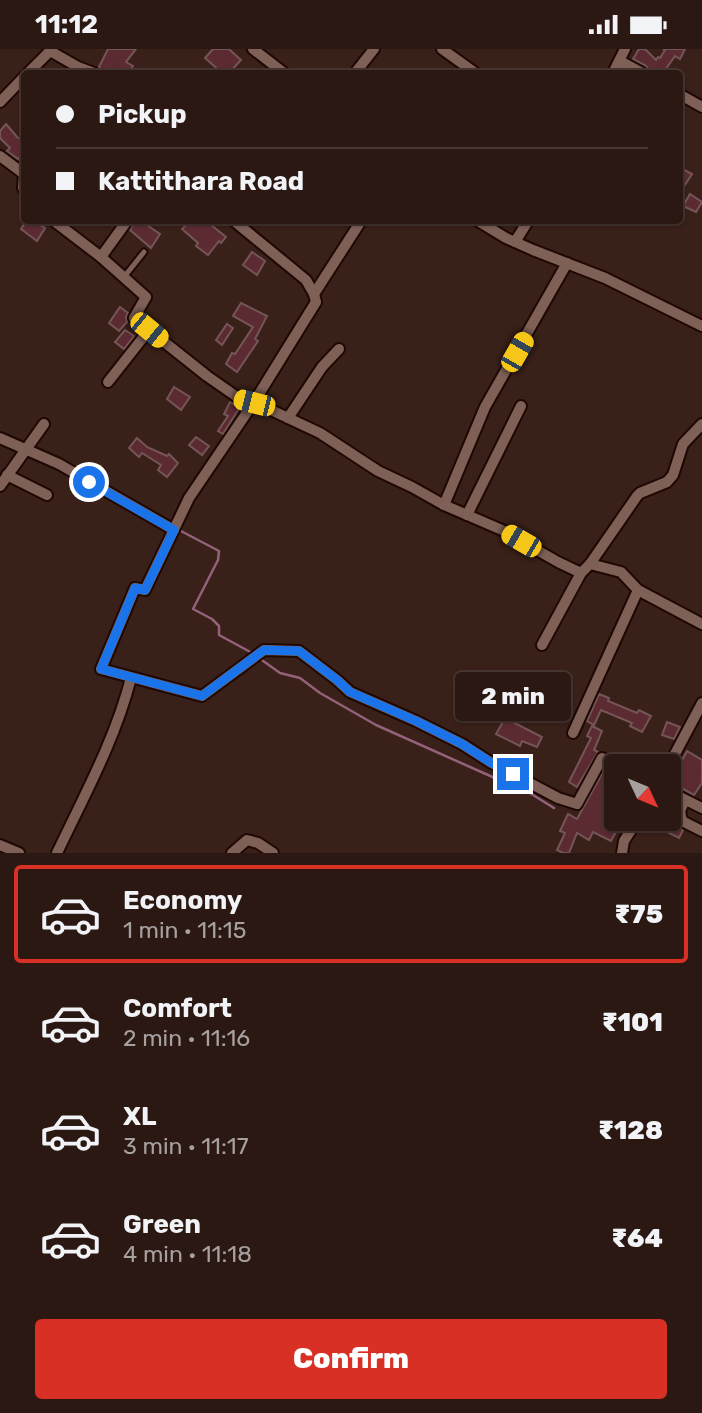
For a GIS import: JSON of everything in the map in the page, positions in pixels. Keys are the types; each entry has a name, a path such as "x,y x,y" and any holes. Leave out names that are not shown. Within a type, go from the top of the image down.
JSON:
{"street":[{"path":"253,49 280,70"},
{"path":"357,70 374,49"},
{"path":"442,49 471,70"},
{"path":"615,70 625,49"},
{"path":"31,70 51,50 88,70"},
{"path":"620,61 636,70"},
{"path":"0,102 21,80"},
{"path":"683,96 702,107"},
{"path":"0,156 21,172"},
{"path":"58,224 146,297 134,318 240,399 320,433 378,471 444,505 502,530 581,573"},
{"path":"101,257 125,224"},
{"path":"238,224 306,280 316,300 254,403 189,498 145,590 135,588 101,669 202,696 264,650 299,651 350,692 462,744 558,798 577,804 602,758 604,759"},
{"path":"314,294 358,224"},
{"path":"483,224 506,238 605,278 702,326"},
{"path":"515,242 526,224"},
{"path":"444,505 485,407 567,263"},
{"path":"108,381 149,330"},
{"path":"288,418 322,367 338,349"},
{"path":"467,515 521,406"},
{"path":"0,486 44,424"},
{"path":"542,645 581,573 636,496 667,482 673,475 683,444 702,424"},
{"path":"0,438 59,464 174,530"},
{"path":"7,475 47,495"},
{"path":"590,564 621,572 638,590 702,624"},
{"path":"573,733 638,590"},
{"path":"57,853 99,767 124,705 131,678"},
{"path":"675,754 702,703"},
{"path":"681,798 702,808"},
{"path":"685,800 680,811 682,821 702,831"},
{"path":"622,853 624,841 630,831"},
{"path":"232,853 247,840 258,842 273,853"},
{"path":"0,845 19,853"}],"lane":[{"path":"124,277 144,252"}],"building":[{"path":"108,49 136,49 126,62 133,66 130,70 101,70 99,67"},
{"path":"213,49 229,49 241,60 232,70 219,70 205,58"},
{"path":"639,49 645,49 656,60 660,58 665,50 663,49 685,49 680,59 675,56 665,70 649,70 633,59"},
{"path":"6,124 21,140 21,155 18,159 7,151 10,148 0,138 0,131"},
{"path":"683,169 692,174 683,188"},
{"path":"690,194 702,202 696,212 683,206"},
{"path":"24,224 38,224 45,228 37,241 21,229"},
{"path":"133,224 145,224 160,234 151,248 130,230"},
{"path":"182,224 210,224 226,237 221,243 219,241 208,255 196,246 198,243 182,229 185,226"},
{"path":"252,252 265,261 257,275 243,265"},
{"path":"241,303 267,316 255,339 258,341 237,372 226,364 253,327 233,316"},
{"path":"120,307 128,313 127,322 119,331 109,323"},
{"path":"227,324 233,328 222,345 216,340"},
{"path":"125,330 134,336 124,349 115,342"},
{"path":"174,387 190,397 181,410 167,399"},
{"path":"230,402 240,407 223,434 218,431 228,416 224,414"},
{"path":"196,437 209,446 202,455 189,445"},
{"path":"137,438 147,447 167,456 169,454 178,463 167,477 158,470 161,465 142,453 139,457 129,448"},
{"path":"599,694 609,698 608,701 651,716 642,732 630,726 632,723 601,710 594,725 587,721"},
{"path":"505,718 542,737 537,747 522,741 520,746 496,734"},
{"path":"667,722 680,727 674,739 662,735"},
{"path":"592,726 602,731 594,750 598,752 577,787 569,782 591,738 587,736"},
{"path":"687,751 702,760 702,783 694,795 681,788 681,762"},
{"path":"604,770 604,831 616,831 611,841 593,832 589,840 577,833 569,853 557,850 565,833 560,831 568,814 577,819"},
{"path":"681,829 683,830 679,838 665,831 681,831"}],"waterway":[{"path":"179,530 219,551 218,560 193,609 212,619 219,626 219,635 254,654"},
{"path":"259,658 280,673 300,678 320,693 376,725 525,790 554,808"}],"route":[{"path":"89,482 174,530 145,590 135,588 101,669 202,696 264,650 299,651 350,692 462,744 513,774"}]}
